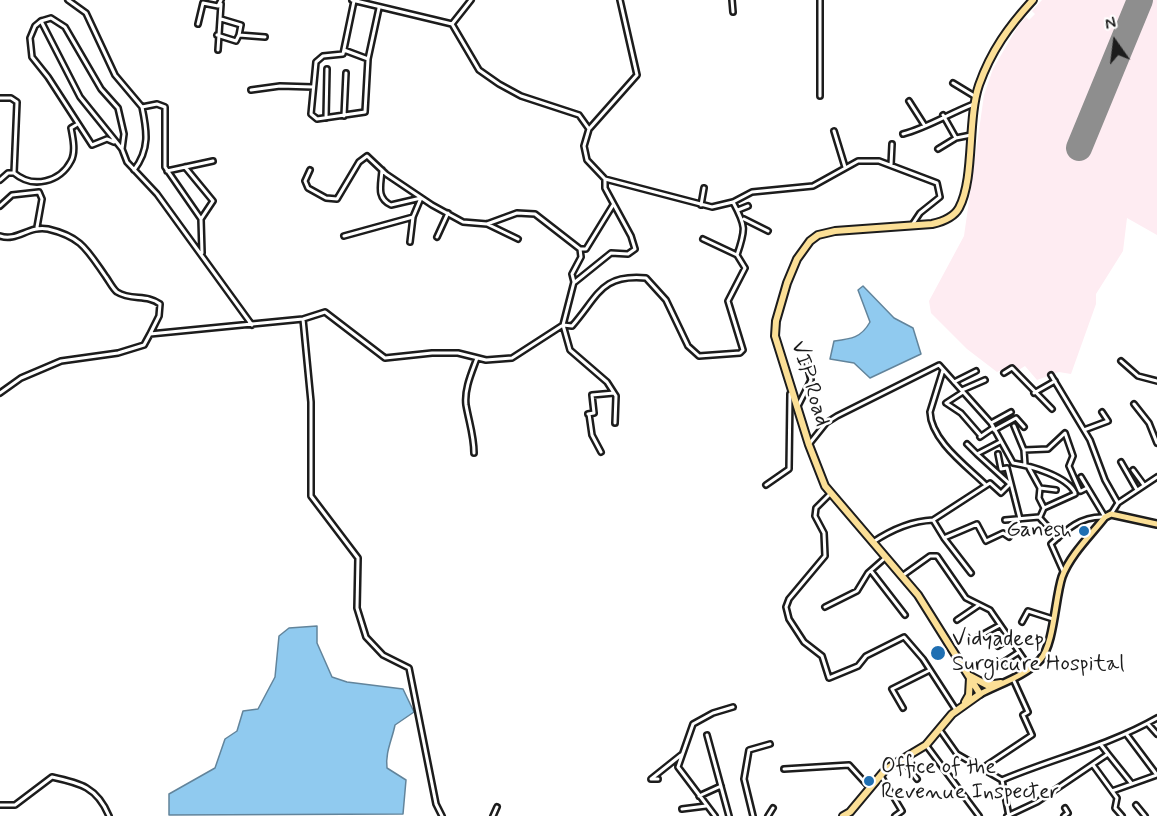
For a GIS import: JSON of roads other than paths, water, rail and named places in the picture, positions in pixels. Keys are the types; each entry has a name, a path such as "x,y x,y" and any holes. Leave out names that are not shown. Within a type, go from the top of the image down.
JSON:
{"highway":[{"name":"VIP Road","path":"980,694 918,595 831,493 818,472 775,336 776,321 797,259 810,241 818,235 835,231 911,226 943,221 958,210 966,180 975,100 985,69 1001,37 1033,0"},
{"path":"843,816 851,814 880,775 926,745 969,695 970,676 987,685 1001,683"},
{"path":"958,709 980,694"}],"main road":[{"path":"980,694 1030,668 1046,651 1064,573 1108,515 1157,524"}],"street":[{"path":"68,0 86,13 115,75 142,107 147,135 144,157 134,170"},
{"path":"452,24 471,0"},
{"path":"620,0 637,75 589,129 584,146 587,160 605,179 712,207 733,202 752,192 813,186 858,161 879,161 937,183 940,197 920,213 911,226"},
{"path":"732,0 733,12"},
{"path":"820,0 820,96"},
{"path":"379,8 368,58 365,112 317,119 310,114 316,62 323,56 343,54 353,1 452,24 478,70 521,96 579,115 589,129"},
{"path":"198,24 203,3 221,2 221,19 217,35 218,50"},
{"path":"51,18 65,27 101,89 118,108 124,134 122,149 107,139 92,145 76,125 48,77 32,57 30,38 35,26 41,21 51,18"},
{"path":"217,35 236,40 239,35 241,25 221,19"},
{"path":"41,21 80,97 122,149 127,162 157,194 252,324"},
{"path":"239,35 265,37"},
{"path":"344,50 368,58"},
{"path":"326,118 327,69"},
{"path":"345,116 346,73"},
{"path":"903,134 925,126 975,100 953,83"},
{"path":"251,90 280,86 313,87"},
{"path":"0,98 10,98 17,102 14,173"},
{"path":"909,100 925,126"},
{"path":"142,107 157,104 165,107 164,151 167,171 201,219 202,255"},
{"path":"943,115 956,138"},
{"path":"0,180 8,173 14,173 22,179 36,182 56,178 72,160 74,142 71,128 76,125"},
{"path":"834,131 845,167"},
{"path":"938,149 956,138 971,135"},
{"path":"891,165 892,144"},
{"path":"310,170 306,181 308,189 326,198 337,199 359,162 367,156 382,170 421,198 463,222 487,224 518,239"},
{"path":"167,171 213,162"},
{"path":"185,167 213,201 201,219"},
{"path":"382,170 380,195 383,201 392,205 421,198"},
{"path":"574,282 611,254 628,254 635,249 631,236 605,188 605,179"},
{"path":"701,205 704,188"},
{"path":"0,206 12,195 39,192 42,199 37,227"},
{"path":"410,242 412,217 421,198"},
{"path":"733,202 742,219 745,235 737,255"},
{"path":"487,224 517,213 534,214 580,249 586,249 613,205"},
{"path":"738,210 748,206"},
{"path":"437,237 448,213"},
{"path":"344,236 412,217"},
{"path":"742,219 768,231"},
{"path":"0,236 12,237 37,227 70,235 90,252 117,292 132,297 152,297 160,304 159,316 144,345 118,353 61,361 21,378 0,393"},
{"path":"150,334 303,319 325,312 385,358 441,353 458,353 486,360 512,358 563,325 572,326 605,285 624,276 646,279 666,300 688,346 699,356 740,353 743,350 739,331 728,301 745,268 737,255 703,238"},
{"path":"580,249 581,257 573,274 574,282 563,325 570,350 607,382 614,393 615,423"},
{"path":"303,319 311,402 311,496 358,558 357,608 366,637 383,655 409,668 436,804 442,816"},
{"path":"474,453 474,434 466,403 469,380 477,358"},
{"path":"797,408 806,395 811,380 806,361"},
{"path":"1121,361 1138,376 1157,381"},
{"path":"809,445 826,423 837,416 939,365 991,423 1013,463 1058,476 1072,487 1075,493"},
{"path":"1004,373 1012,368 1052,409"},
{"path":"944,370 930,412 930,419 951,454 963,466 971,468 986,485"},
{"path":"954,382 976,371"},
{"path":"1051,375 1084,430 1105,480 1118,503"},
{"path":"985,380 962,391 946,403 961,413 980,437 1016,418 1024,427"},
{"path":"1034,393 1055,381"},
{"path":"766,486 789,469 790,387"},
{"path":"601,452 592,435 589,414 594,413 592,395 614,393"},
{"path":"1134,404 1149,423 1157,442"},
{"path":"991,423 1011,412"},
{"path":"1084,430 1108,421 1102,412"},
{"path":"790,424 803,423"},
{"path":"1014,426 1024,450 1027,466 1040,488 1039,498 1044,508"},
{"path":"1024,450 1048,449 1065,433 1073,456 1069,466 1080,491"},
{"path":"977,454 1000,442"},
{"path":"967,444 1014,489"},
{"path":"998,454 1001,469 1013,463"},
{"path":"1121,462 1137,490"},
{"path":"1007,468 1020,519"},
{"path":"1132,470 1144,485"},
{"path":"1081,477 1108,515"},
{"path":"1064,573 1051,544 1084,519 1108,515 1118,503 1157,477"},
{"path":"873,542 890,532 922,520 933,520 990,483 1001,493 1010,484"},
{"path":"1040,488 1056,490"},
{"path":"1040,517 1044,508 1087,488"},
{"path":"831,493 816,508 816,516 824,533 825,556 789,599 786,607 789,619 804,642 822,656 829,678 858,666 875,651 904,637 958,709"},
{"path":"1005,520 1040,517"},
{"path":"1040,517 1058,537"},
{"path":"933,520 971,573"},
{"path":"944,538 977,524 986,541 1004,533 1009,537"},
{"path":"902,576 930,555 938,556 966,598 990,610 1030,668"},
{"path":"825,608 857,591 871,571 886,557"},
{"path":"871,571 905,615"},
{"path":"957,620 979,605"},
{"path":"1022,622 1028,611 1053,619"},
{"path":"978,637 1000,625"},
{"path":"998,646 1010,638"},
{"path":"999,665 1019,652"},
{"path":"903,708 892,689 930,670"},
{"path":"984,767 1032,735 1023,715 1028,712 1012,677"},
{"path":"716,816 679,772 682,754 693,724 713,713 733,707"},
{"path":"1002,780 1047,760 1127,735 1157,718"},
{"path":"1148,723 1157,734"},
{"path":"939,729 957,753 984,767 1002,780 1008,816 1037,802 1108,754"},
{"path":"707,735 729,816"},
{"path":"1112,791 1157,775 1127,735"},
{"path":"753,816 744,778 748,750 770,744"},
{"path":"926,745 979,816"},
{"path":"1101,745 1132,784"},
{"path":"658,779 651,779 682,754"},
{"path":"903,760 917,779"},
{"path":"784,769 849,765 870,788"},
{"path":"1092,765 1117,798 1115,808 1122,816"},
{"path":"880,775 902,811 895,816"},
{"path":"0,805 15,805 52,777 76,783 98,795 109,816"},
{"path":"699,796 721,786"},
{"path":"1136,805 1145,816"},
{"path":"682,809 706,806"},
{"path":"493,816 497,807"},
{"path":"768,816 773,808"},
{"path":"1064,816 1068,813 1065,808"}],"water":[{"path":"863,286 894,318 913,328 921,354 870,378 854,363 830,359 834,341 855,337 870,322 858,290"},
{"path":"317,626 317,643 332,677 347,682 403,689 414,712 395,725 387,757 387,768 406,780 403,814 169,815 169,794 215,768 225,739 237,731 243,711 258,709 275,677 279,636 289,628"}],"place":[{"name":"Ganesh","path":"1084,531"},
{"name":"Vidyadeep Surgicure Hospital","path":"938,653"},
{"name":"Office of the Revenue Inspecter","path":"869,781"}]}
